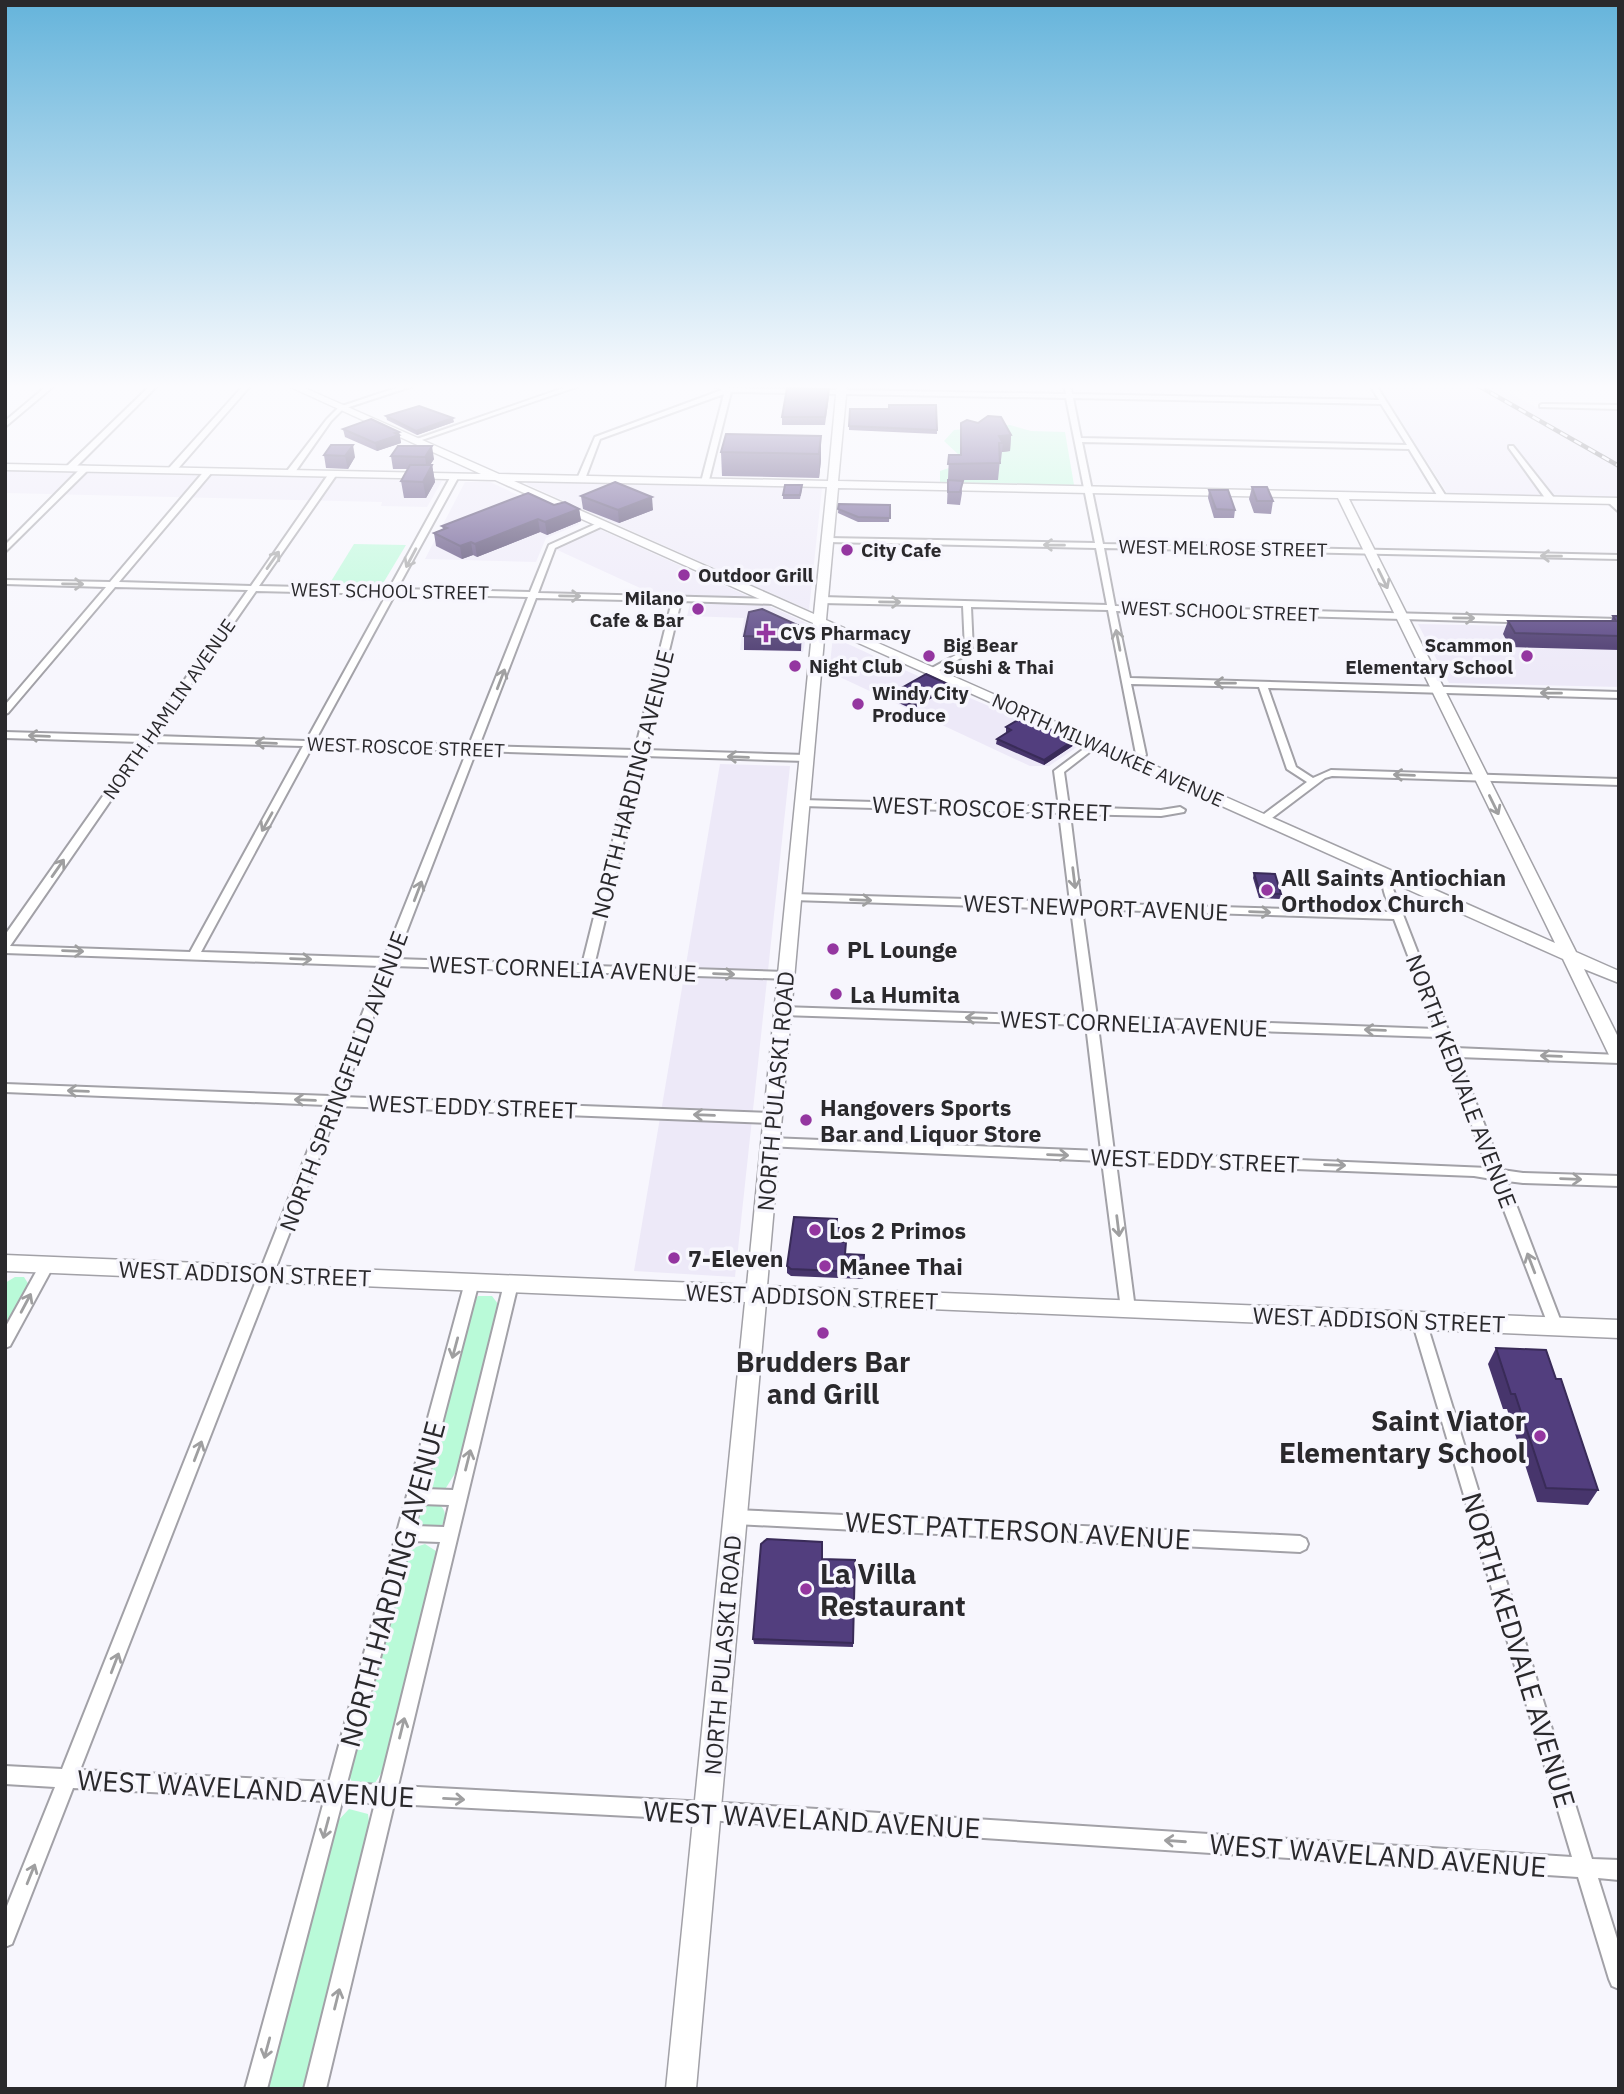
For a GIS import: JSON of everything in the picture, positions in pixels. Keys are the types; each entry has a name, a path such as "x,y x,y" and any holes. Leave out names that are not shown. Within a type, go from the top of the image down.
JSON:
{"main road":[{"name":"NORTH MILWAUKEE AVENUE","path":"509,483 1619,978"},
{"path":"751,483 1551,500 1617,504"},
{"name":"NORTH PULASKI ROAD","path":"681,2089 832,484"},
{"path":"1342,495 1619,1058"},
{"name":"WEST ADDISON STREET","path":"6,1265 267,1273 1619,1329"}],"street":[{"path":"5,550 71,483"},
{"path":"5,711 199,483"},
{"name":"NORTH HAMLIN AVENUE","path":"5,946 327,483"},
{"path":"194,956 451,483"},
{"path":"1087,483 1141,755 1132,762"},
{"path":"1434,483 1443,498"},
{"path":"1538,483 1551,500"},
{"name":"NORTH SPRINGFIELD AVENUE","path":"5,1937 70,1779 554,545 600,524"},
{"name":"WEST MELROSE STREET","path":"828,540 1619,557"},
{"name":"WEST SCHOOL STREET","path":"5,582 775,601"},
{"name":"NORTH HARDING AVENUE","path":"587,969 677,599"},
{"name":"WEST SCHOOL STREET","path":"822,600 1619,622"},
{"path":"933,671 969,651 967,603"},
{"path":"1126,681 1619,695"},
{"path":"1262,684 1292,769 1313,782"},
{"name":"WEST ROSCOE STREET","path":"5,735 806,758"},
{"path":"1093,745 1059,771 1128,1309"},
{"path":"1264,820 1313,782 1331,773 1619,782"},
{"name":"WEST ROSCOE STREET","path":"802,803 1161,813 1180,810"},
{"name":"NORTH KEDVALE AVENUE","path":"1387,873 1388,889 1556,1326"},
{"name":"WEST NEWPORT AVENUE","path":"793,897 1399,916"},
{"name":"WEST CORNELIA AVENUE","path":"5,946 194,956 786,976"},
{"name":"WEST CORNELIA AVENUE","path":"782,1012 1443,1032"},
{"path":"1451,1052 1619,1058"},
{"name":"WEST EDDY STREET","path":"5,1088 772,1118"},
{"name":"WEST EDDY STREET","path":"770,1143 1474,1171 1619,1181"},
{"path":"5,1342 47,1265"},
{"name":"NORTH HARDING AVENUE","path":"256,2089 472,1282"},
{"name":"NORTH HARDING AVENUE","path":"315,2089 511,1284"},
{"name":"NORTH KEDVALE AVENUE","path":"1419,1321 1619,1979"},
{"path":"415,1496 458,1498"},
{"name":"WEST PATTERSON AVENUE","path":"735,1517 1300,1544"},
{"path":"405,1533 449,1535"},
{"name":"WEST WAVELAND AVENUE","path":"5,1775 707,1811 1619,1870"}],"shaded area":[{"path":"5,483 441,483 427,507 381,506 382,502 5,493"},
{"path":"465,483 492,483 580,524 546,538 536,562 425,559"},
{"path":"1441,483 1619,483 1619,498 1448,494"},
{"path":"526,484 822,488 809,610"},
{"path":"595,527 809,624 803,652 740,650 744,618 687,616 691,600 664,599 553,548"},
{"name":"Scammon Elementary School","path":"1418,624 1619,628 1619,687 1449,683"},
{"path":"833,637 1080,745 1049,766 1030,766 829,672"},
{"path":"720,764 790,766 735,1277 634,1271"}],"green space":[{"path":"972,483 1074,483 1074,485"},
{"path":"354,544 406,545 382,585 330,583"},
{"path":"15,1277 24,1277 29,1285 5,1329 5,1283"},
{"path":"478,1296 492,1296 498,1304 459,1467 444,1491 433,1492 430,1489 429,1474 472,1305"},
{"path":"431,1502 441,1506 445,1516 441,1526 431,1530 421,1526 417,1516 421,1506"},
{"path":"425,1544 436,1551 436,1558 386,1765 375,1783 353,1785 348,1773 404,1558 410,1549"},
{"path":"349,1809 368,1814 369,1822 304,2089 266,2089 333,1826"}],"building":[{"path":"617,483 652,497 618,510 581,496"},
{"path":"948,483 963,483 960,492 948,492"},
{"path":"785,485 802,485 800,495 783,495"},
{"path":"1252,487 1267,487 1273,501 1257,501"},
{"path":"1209,490 1228,490 1235,510 1216,509"},
{"path":"528,493 554,505 565,502 579,509 545,522 538,519 475,544 471,542 460,546 434,533 447,528 442,526"},
{"path":"839,504 890,505 890,518 858,517 838,509"},
{"path":"762,609 802,627 801,638 744,636 749,612"},
{"path":"1613,616 1619,616 1619,636 1515,633 1508,621 1616,621"},
{"path":"926,674 948,684 912,705 891,694"},
{"path":"1023,717 1074,740 1044,760 997,739 1011,730 1006,727"},
{"name":"All Saints Antiochian Orthodox Church","path":"1254,873 1275,874 1281,894 1260,893"},
{"path":"794,1217 837,1219 836,1228 841,1228 842,1242 846,1242 845,1254 864,1255 863,1272 791,1269 787,1266"},
{"name":"Saint Viator Elementary School","path":"1496,1348 1546,1350 1556,1379 1561,1379 1598,1490 1546,1488 1515,1394 1511,1394"},
{"name":"La Villa Restaurant","path":"767,1539 822,1542 822,1559 855,1560 853,1643 753,1639 761,1544"}],"place":[{"name":"City Cafe","path":"847,550"},
{"name":"Outdoor Grill","path":"684,575"},
{"name":"Milano Cafe & Bar","path":"698,609"},
{"name":"CVS Pharmacy","path":"766,633"},
{"name":"Big Bear Sushi & Thai","path":"929,656"},
{"name":"Scammon Elementary School","path":"1527,656"},
{"name":"Night Club","path":"795,666"},
{"name":"Windy City Produce","path":"858,704"},
{"name":"All Saints Antiochian Orthodox Church","path":"1267,890"},
{"name":"PL Lounge","path":"833,949"},
{"name":"La Humita","path":"836,994"},
{"name":"Hangovers Sports Bar and Liquor Store","path":"806,1120"},
{"name":"Los 2 Primos","path":"815,1230"},
{"name":"7-Eleven","path":"674,1258"},
{"name":"Manee Thai","path":"825,1266"},
{"name":"Brudders Bar and Grill","path":"823,1333"},
{"name":"Saint Viator Elementary School","path":"1540,1436"},
{"name":"La Villa Restaurant","path":"806,1589"}]}
